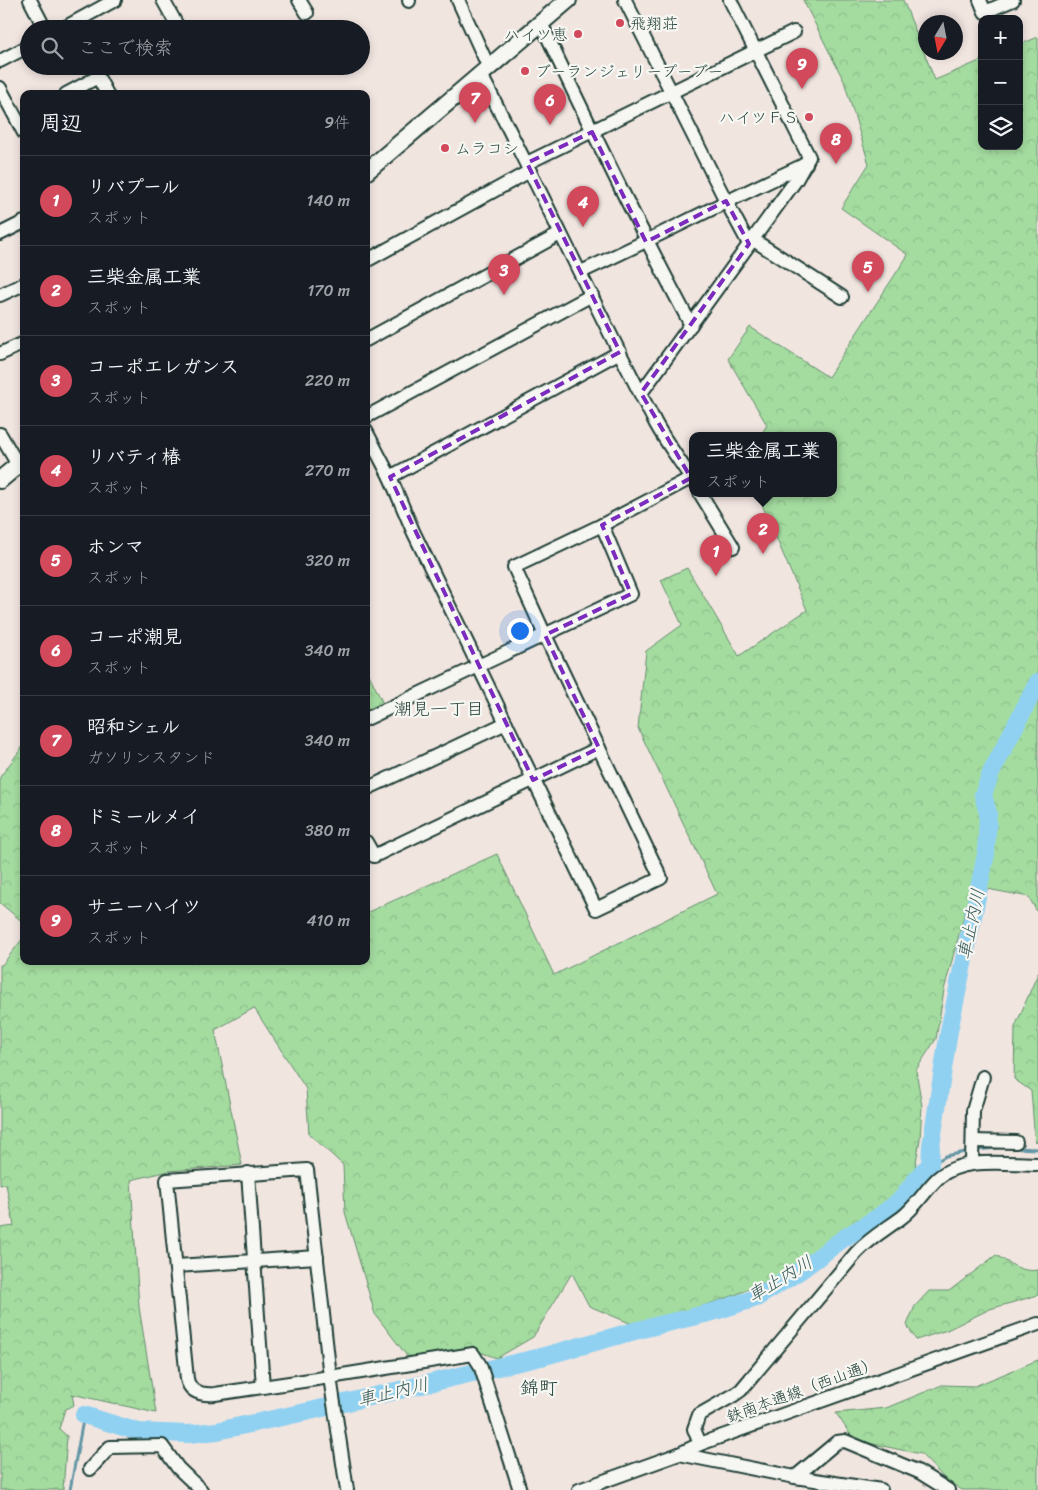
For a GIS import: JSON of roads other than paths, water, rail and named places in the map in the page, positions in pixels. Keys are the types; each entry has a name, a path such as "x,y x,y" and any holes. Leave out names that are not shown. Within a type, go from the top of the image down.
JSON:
{"main road":[{"path":"370,169 568,0"},
{"path":"0,480 20,463"}],"street":[{"path":"30,0 40,20"},
{"path":"78,20 115,0"},
{"path":"163,0 174,20"},
{"path":"299,0 307,13"},
{"path":"458,0 485,72 560,234 657,425 689,475"},
{"path":"625,0 726,201 751,241 842,297"},
{"path":"641,393 806,164 808,157 730,0"},
{"path":"980,0 985,12 1013,0"},
{"path":"541,23 646,242 691,325"},
{"path":"370,259 592,132 794,32"},
{"path":"0,61 20,51"},
{"path":"74,90 98,77 105,90"},
{"path":"0,88 20,118"},
{"path":"580,272 806,164"},
{"path":"0,234 20,224"},
{"path":"370,338 560,234"},
{"path":"0,295 20,286"},
{"path":"370,415 592,295"},
{"path":"0,354 20,345"},
{"path":"390,477 620,352"},
{"path":"0,434 20,461"},
{"path":"370,439 596,909 661,878 514,567 689,482"},
{"path":"702,497 733,547"},
{"path":"370,718 631,594 602,525"},
{"path":"370,787 506,723"},
{"path":"370,849 374,856 598,748"},
{"path":"972,1151 973,1111 983,1077"},
{"path":"700,1444 694,1429 699,1415 740,1390 856,1252 870,1238 902,1217 940,1177 972,1151 1016,1142"},
{"path":"972,1151 1038,1164"},
{"path":"347,1490 330,1377 307,1170 167,1180 186,1379 193,1390 203,1394 263,1387 330,1377 473,1354 482,1371 520,1490"},
{"path":"248,1173 263,1387"},
{"path":"176,1266 316,1256"},
{"name":"鉄南本通線（西山通）","path":"579,1490 679,1454 700,1444 1038,1324"},
{"path":"795,1477 837,1442 845,1441 919,1472 948,1490"},
{"path":"90,1469 110,1447 162,1446 178,1468 200,1490"},
{"path":"679,1454 795,1477 881,1490"}],"waterway":[{"name":"車止内川","path":"84,1415 139,1432 188,1434 217,1431 541,1357 638,1330 713,1312 756,1298 801,1270 844,1238 894,1205 930,1165 931,1146 949,1031 986,854 988,813 983,795 991,773 1038,682"},
{"path":"976,1150 997,1148"},
{"path":"1014,1148 1038,1149"},
{"path":"930,1165 946,1156 970,1151"},
{"path":"70,1490 84,1415"}],"place":[{"name":"飛翔荘","path":"620,23"},
{"name":"ハイツ恵","path":"578,34"},
{"name":"ブーランジェリープーブー","path":"525,71"},
{"name":"サニーハイツ","path":"802,89"},
{"name":"ハイツＦＳ","path":"809,117"},
{"name":"昭和シェル","path":"475,123"},
{"name":"コーポ潮見","path":"550,125"},
{"name":"ムラコシ","path":"445,148"},
{"name":"ドミールメイ","path":"836,164"},
{"name":"リバティ椿","path":"583,227"},
{"name":"ホンマ","path":"868,292"},
{"name":"コーポエレガンス","path":"504,295"},
{"name":"三柴金属工業","path":"763,554"},
{"name":"リバプール","path":"716,576"}],"district":[{"name":"潮見一丁目","path":"439,709"},
{"name":"錦町","path":"539,1387"}]}
